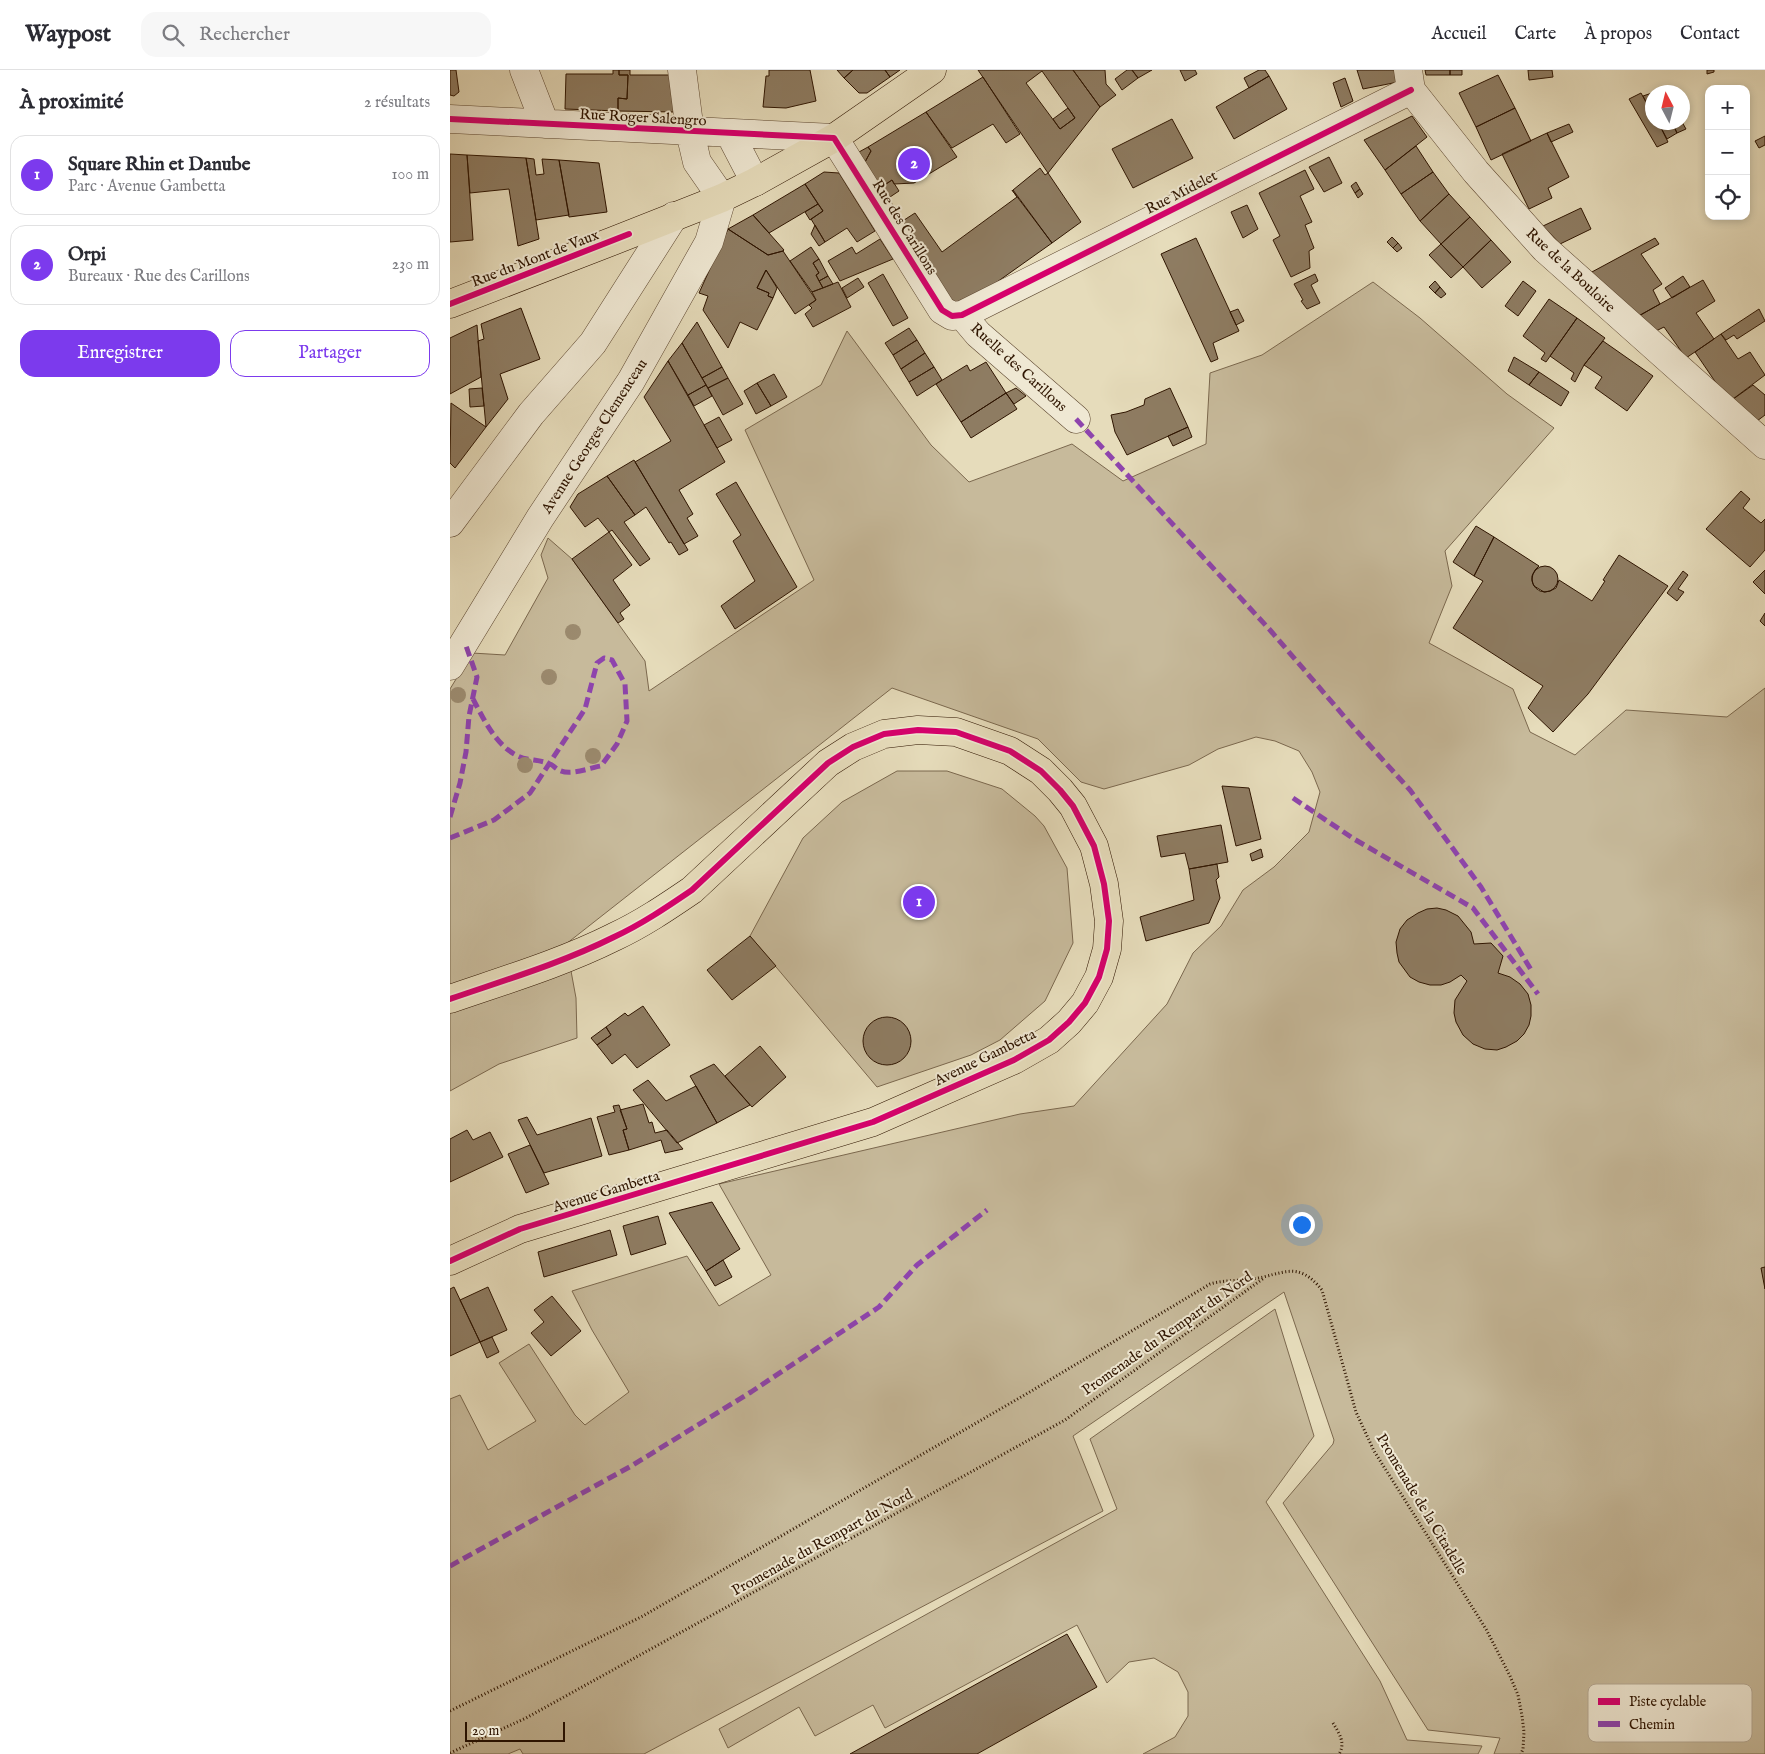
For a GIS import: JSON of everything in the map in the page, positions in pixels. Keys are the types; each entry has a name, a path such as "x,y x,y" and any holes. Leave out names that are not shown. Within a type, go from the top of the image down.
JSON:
{"main road":[{"name":"Rue du Mont de Vaux","path":"450,304 722,198 755,182 834,138 932,70"},
{"name":"Avenue Gambetta","path":"450,999 559,960 613,938 667,907 692,890 828,763 853,747 884,734 918,730 956,732 1010,751 1041,771 1074,806 1094,846 1104,884 1109,921 1107,949 1099,978 1085,1003 1069,1022 1048,1040 1014,1060 873,1122 520,1229 450,1261"}],"street":[{"path":"524,70 545,124"},
{"path":"682,70 690,132 697,162 722,198"},
{"name":"Rue Midelet","path":"962,315 1410,80"},
{"name":"Rue de la Bouloire","path":"1410,80 1476,172 1545,250 1765,446"},
{"name":"Rue Roger Salengro","path":"450,119 834,138"},
{"path":"730,134 755,182"},
{"name":"Rue des Carillons","path":"834,138 942,310 952,316 962,315"},
{"name":"Avenue Georges Clemenceau","path":"450,666 540,518 636,372 709,242 722,198"},
{"path":"450,523 530,414 593,343 674,216"},
{"name":"Ruelle des Carillons","path":"962,315 978,334 1076,419"}],"path":[{"path":"1333,1723 1342,1739 1339,1754"}],"shaded area":[{"path":"1373,282 1420,318 1507,394 1554,428 1445,551 1452,586 1429,643 1513,689 1530,732 1575,755 1626,710 1727,717 1765,688 1765,1754 1494,1754 1500,1738 1428,1730 1283,1503 1333,1444 1334,1440 1284,1292 1073,1436 1103,1511 644,1754 523,1754 520,1749 508,1754 450,1754 450,1399 460,1395 488,1450 536,1421 499,1363 529,1344 575,1415 585,1425 629,1392 592,1330 572,1291 687,1256 719,1306 771,1275 719,1184 1020,1114 1074,1106 1167,1004 1193,953 1221,926 1243,890 1274,867 1309,832 1320,792 1312,772 1299,751 1275,741 1256,737 1218,749 1189,765 1104,789 1081,782 1038,739 892,688 566,944 576,998 577,1038 499,1064 450,1091 450,689 472,653 505,655 548,578 541,555 548,538 572,559 645,661 649,691 814,580 745,430 821,385 847,331 931,445 969,482 1072,444 1123,481 1206,444 1210,373 1262,355"},
{"path":"897,771 947,771 1002,789 1035,816 1044,826 1067,868 1073,943 1045,1001 1000,1040 971,1055 877,1087 750,936 803,838 842,802"},
{"path":"1275,1309 1314,1436 1266,1502 1380,1681 1407,1740 1482,1746 1478,1754 1143,1754 1175,1737 1188,1716 1188,1692 1178,1672 1154,1658 1129,1662 1107,1683 1077,1625 885,1728 873,1705 815,1736 799,1707 728,1748 719,1729 1117,1509 1090,1439"}],"building":[{"path":"450,70 456,70 459,92 454,96 450,95"},
{"path":"613,70 619,70 619,75 628,75 627,99 618,98 618,111 565,109 566,74 613,74"},
{"path":"619,70 630,70 630,75 671,75 674,112 618,111 618,98 627,99 628,75 619,75"},
{"path":"769,70 810,70 816,101 786,108 763,107 766,76 769,76"},
{"path":"837,70 853,70 844,78"},
{"path":"853,70 885,70 890,77 867,93 859,93 844,78"},
{"path":"885,70 900,70 890,77"},
{"path":"978,70 1073,70 1100,107 1048,173","holes":["1042,71 1075,118 1060,129 1026,83"]},
{"path":"1073,70 1105,70 1106,84 1116,95 1100,107"},
{"path":"1127,70 1132,70 1138,78 1122,90 1115,79"},
{"path":"1132,70 1152,70 1138,78"},
{"path":"1180,70 1195,70 1197,74 1185,81"},
{"path":"1259,70 1265,70 1269,76 1249,88 1244,78"},
{"path":"1357,70 1396,70 1398,82 1363,89"},
{"path":"1425,70 1450,70 1450,75 1426,75"},
{"path":"1450,70 1462,70 1462,75 1450,75"},
{"path":"1528,70 1552,70 1553,77 1529,80"},
{"path":"1707,70 1714,70 1714,72 1707,74"},
{"path":"1498,75 1515,108 1476,127 1459,93"},
{"path":"1269,76 1287,109 1234,139 1216,107"},
{"path":"983,77 1020,134 1006,143 993,124 952,148 926,112"},
{"path":"1345,78 1353,101 1341,107 1333,83"},
{"path":"1641,93 1645,100 1645,126 1629,99"},
{"path":"1068,108 1075,118 1060,129 1053,119"},
{"path":"1515,108 1531,141 1491,160 1476,127"},
{"path":"926,112 957,157 914,183 894,184 892,180 880,188 865,162 871,151 868,147"},
{"path":"1412,116 1427,137 1385,170 1364,140"},
{"path":"1172,119 1193,158 1133,188 1112,149"},
{"path":"1569,124 1573,132 1551,142 1547,133"},
{"path":"1647,130 1662,130 1668,142 1657,147"},
{"path":"1662,130 1676,130 1677,133 1667,139"},
{"path":"1547,133 1569,177 1548,188 1552,198 1529,209 1502,154"},
{"path":"1765,136 1765,145 1759,148 1755,141"},
{"path":"1416,146 1433,172 1401,194 1385,170"},
{"path":"868,147 871,151 865,162 859,152"},
{"path":"450,154 467,155 473,240 450,242"},
{"path":"467,155 526,158 539,239 518,246 509,189 470,193"},
{"path":"1329,157 1342,183 1324,192 1309,167"},
{"path":"526,158 534,159 536,175 544,174 542,159 559,160 569,215 536,220"},
{"path":"559,160 599,163 607,212 569,217"},
{"path":"1040,168 1045,175 1048,173 1081,222 1052,243 1013,190"},
{"path":"1305,170 1314,189 1300,196 1312,222 1305,225 1314,248 1309,251 1310,268 1291,277 1273,240 1280,236 1259,193"},
{"path":"824,172 839,173 875,231 857,242 847,228 825,242 811,219 823,211 805,184"},
{"path":"1433,172 1449,194 1420,221 1401,194"},
{"path":"892,180 899,191 887,199 880,188"},
{"path":"1356,182 1360,189 1355,193 1351,186"},
{"path":"805,184 818,204 769,233 753,215"},
{"path":"1360,189 1363,194 1358,198 1355,193"},
{"path":"1012,190 1052,243 990,287 950,306 901,222 915,213 942,252 1017,197"},
{"path":"1449,194 1470,217 1441,244 1420,221"},
{"path":"818,204 823,211 810,220 805,212"},
{"path":"1247,205 1258,229 1243,238 1231,212"},
{"path":"1581,208 1591,229 1560,244 1543,226"},
{"path":"753,215 783,251 768,255 728,229"},
{"path":"1470,217 1491,240 1463,267 1441,244"},
{"path":"815,225 825,242 819,246 811,234"},
{"path":"728,229 768,255 783,251 816,300 795,314 766,270 757,288 769,293 768,296 773,298 757,330 740,322 728,348 703,310 708,296 699,293"},
{"path":"1392,237 1398,243 1393,248 1387,242"},
{"path":"1196,238 1239,331 1213,343 1218,359 1211,362 1161,254"},
{"path":"1655,238 1659,244 1641,254 1662,284 1653,290 1660,304 1635,318 1590,273"},
{"path":"880,239 893,259 840,281 828,261 852,247 856,254"},
{"path":"1491,240 1511,262 1482,288 1463,267"},
{"path":"1398,243 1402,248 1397,252 1393,248"},
{"path":"1441,244 1463,267 1451,278 1429,255"},
{"path":"811,247 819,259 813,263 819,273 816,275 823,288 812,292 790,261"},
{"path":"819,259 828,276 819,281 816,275 819,273 813,263"},
{"path":"766,270 777,288 773,298 768,296 769,293 757,288"},
{"path":"883,274 908,318 893,326 868,283"},
{"path":"1315,274 1318,281 1311,285 1320,303 1307,309 1301,301 1303,300 1294,284"},
{"path":"828,276 833,284 823,288 819,281"},
{"path":"1683,276 1690,287 1672,298 1665,288"},
{"path":"858,278 864,287 847,298 842,288"},
{"path":"1703,280 1715,301 1696,313 1714,339 1686,358 1664,327 1652,333 1635,318"},
{"path":"1435,281 1440,287 1435,293 1429,287"},
{"path":"1523,281 1536,291 1518,316 1505,306"},
{"path":"838,282 851,307 813,327 805,314 812,308 809,305 816,300 812,292"},
{"path":"1440,287 1446,294 1441,298 1435,293"},
{"path":"1549,299 1577,318 1546,362 1541,359 1545,353 1523,336"},
{"path":"521,308 540,359 500,374 508,399 486,427 478,341 484,339 481,324"},
{"path":"1238,309 1244,321 1236,325 1230,312"},
{"path":"1759,309 1765,321 1737,339 1734,335 1726,340 1721,334"},
{"path":"1577,318 1605,338 1584,365 1575,382 1571,379 1574,373 1550,356"},
{"path":"697,322 722,367 702,378 682,343"},
{"path":"477,325 481,377 450,394 450,338"},
{"path":"909,328 917,340 893,355 885,343"},
{"path":"1721,334 1738,359 1750,352 1765,375 1729,402 1695,352"},
{"path":"917,340 925,353 901,369 893,355"},
{"path":"1603,341 1653,376 1627,411 1595,388 1602,377 1584,365"},
{"path":"682,343 706,385 688,395 668,361"},
{"path":"925,353 934,367 909,382 901,369"},
{"path":"1514,357 1539,372 1529,385 1508,371"},
{"path":"668,361 725,462 679,490 693,514 687,518 698,536 684,544 635,462 671,441 644,397"},
{"path":"986,362 1006,393 961,422 936,384 967,365 970,371"},
{"path":"722,367 728,378 708,388 702,378"},
{"path":"934,367 942,380 917,396 909,382"},
{"path":"1539,372 1569,392 1561,406 1529,385"},
{"path":"774,374 787,397 771,406 757,383"},
{"path":"728,378 743,404 723,415 708,388"},
{"path":"757,383 771,406 756,414 744,391"},
{"path":"706,385 712,396 694,406 688,395"},
{"path":"1753,385 1765,395 1765,415 1753,424 1729,402"},
{"path":"482,388 484,406 470,407 469,389"},
{"path":"1016,388 1026,396 1014,404 1006,393"},
{"path":"1170,388 1188,427 1127,455 1115,432 1111,415 1144,405 1145,399"},
{"path":"1006,393 1017,409 971,438 961,422"},
{"path":"451,403 486,427 455,468 450,463"},
{"path":"719,417 732,440 717,448 704,425"},
{"path":"1188,427 1192,437 1173,446 1168,436"},
{"path":"634,460 688,550 679,555 646,507 635,515 607,476"},
{"path":"607,476 635,515 624,522 650,559 640,566 612,530 609,532 598,518 585,527 570,507 578,494"},
{"path":"736,482 797,587 735,629 721,606 755,581 733,541 741,535 716,494"},
{"path":"1741,491 1750,499 1743,508 1761,523 1765,519 1765,550 1750,567 1706,529"},
{"path":"1476,526 1494,537 1474,576 1453,562"},
{"path":"609,532 632,565 613,580 630,605 620,613 624,619 618,623 572,559"},
{"path":"1494,537 1539,566 1532,576 1532,581 1534,586 1544,592 1556,588 1559,580 1592,601 1619,555 1668,586 1588,694 1553,732 1528,708 1543,686 1453,628 1483,581 1474,576"},
{"path":"1545,566 1554,570 1558,579 1554,588 1545,592 1536,588 1532,579 1536,570"},
{"path":"1765,570 1765,594 1753,582"},
{"path":"1683,571 1688,575 1678,589 1684,592 1677,601 1667,593"},
{"path":"1765,613 1765,626 1760,621"},
{"path":"1222,786 1249,788 1261,839 1236,846"},
{"path":"1221,825 1228,862 1189,869 1185,853 1161,857 1157,836"},
{"path":"1261,849 1263,857 1252,861 1250,854"},
{"path":"1217,864 1219,877 1216,880 1220,898 1209,923 1146,941 1140,917 1194,900 1189,869"},
{"path":"1437,908 1458,916 1471,932 1474,944 1491,943 1503,956 1498,973 1510,977 1520,984 1528,994 1531,1005 1529,1025 1517,1041 1497,1050 1485,1049 1473,1044 1463,1035 1456,1022 1454,1013 1455,1000 1467,981 1461,975 1441,985 1419,982 1410,977 1399,962 1396,942 1400,929 1407,920 1418,913 1427,909"},
{"path":"750,936 776,966 732,1000 707,970"},
{"path":"643,1006 670,1045 637,1068 625,1054 612,1064 597,1045 611,1035 606,1027 625,1013 628,1016"},
{"path":"882,1017 892,1017 904,1024 911,1036 911,1046 904,1058 892,1065 882,1065 874,1061 867,1054 863,1046 863,1036 867,1028 874,1021"},
{"path":"606,1027 611,1035 597,1045 591,1038"},
{"path":"760,1046 786,1077 752,1107 725,1076"},
{"path":"714,1064 750,1105 717,1123 690,1076"},
{"path":"648,1080 666,1101 696,1086 717,1123 677,1143 633,1090"},
{"path":"643,1104 649,1123 652,1122 655,1133 667,1130 683,1149 665,1153 661,1140 629,1150 623,1130 627,1129 620,1110"},
{"path":"619,1105 627,1129 623,1130 629,1150 609,1155 597,1117 615,1112 613,1106"},
{"path":"527,1117 537,1135 591,1118 602,1156 544,1173 518,1120"},
{"path":"467,1130 473,1140 490,1132 503,1157 450,1182 450,1139"},
{"path":"530,1145 549,1184 526,1193 508,1154"},
{"path":"712,1202 740,1249 706,1271 669,1213"},
{"path":"658,1216 666,1244 631,1255 623,1226"},
{"path":"610,1230 617,1255 544,1277 538,1252"},
{"path":"723,1260 732,1277 715,1286 706,1271"},
{"path":"1765,1267 1765,1289 1761,1268"},
{"path":"454,1287 480,1342 450,1356 450,1289"},
{"path":"488,1287 507,1330 480,1342 460,1300"},
{"path":"552,1296 581,1331 551,1356 531,1333 544,1322 534,1310"},
{"path":"492,1337 499,1352 487,1358 480,1342"},
{"path":"1067,1634 1097,1687 977,1754 850,1754"}],"marked path":[{"path":"1076,419 1270,630 1410,790 1481,887 1533,973"},
{"path":"450,817 460,783 466,752 469,716 477,677 465,643"},
{"path":"450,838 494,820 530,793 585,709 597,663 604,658 612,660 625,684 627,721 617,744 601,766 574,772 563,772 550,764 546,762 520,757 509,750 490,730 472,697"},
{"path":"1293,798 1354,839 1473,908 1538,994"},
{"path":"450,1566 633,1465 751,1392 879,1307 917,1265 987,1210"}],"cycle path":[{"path":"450,119 834,138 942,310 952,316 962,315 1411,90"},
{"path":"450,304 629,234"},
{"path":"450,999 574,955 624,932 654,915 692,890 828,763 853,747 884,734 918,730 956,732 1010,751 1041,771 1073,806 1094,846 1104,884 1109,921 1107,949 1099,977 1085,1003 1069,1022 1049,1040 1014,1060 873,1122 520,1229 450,1261"}],"place":[{"name":"Orpi","path":"914,164"},
{"name":"Square Rhin et Danube","path":"919,902"}]}
